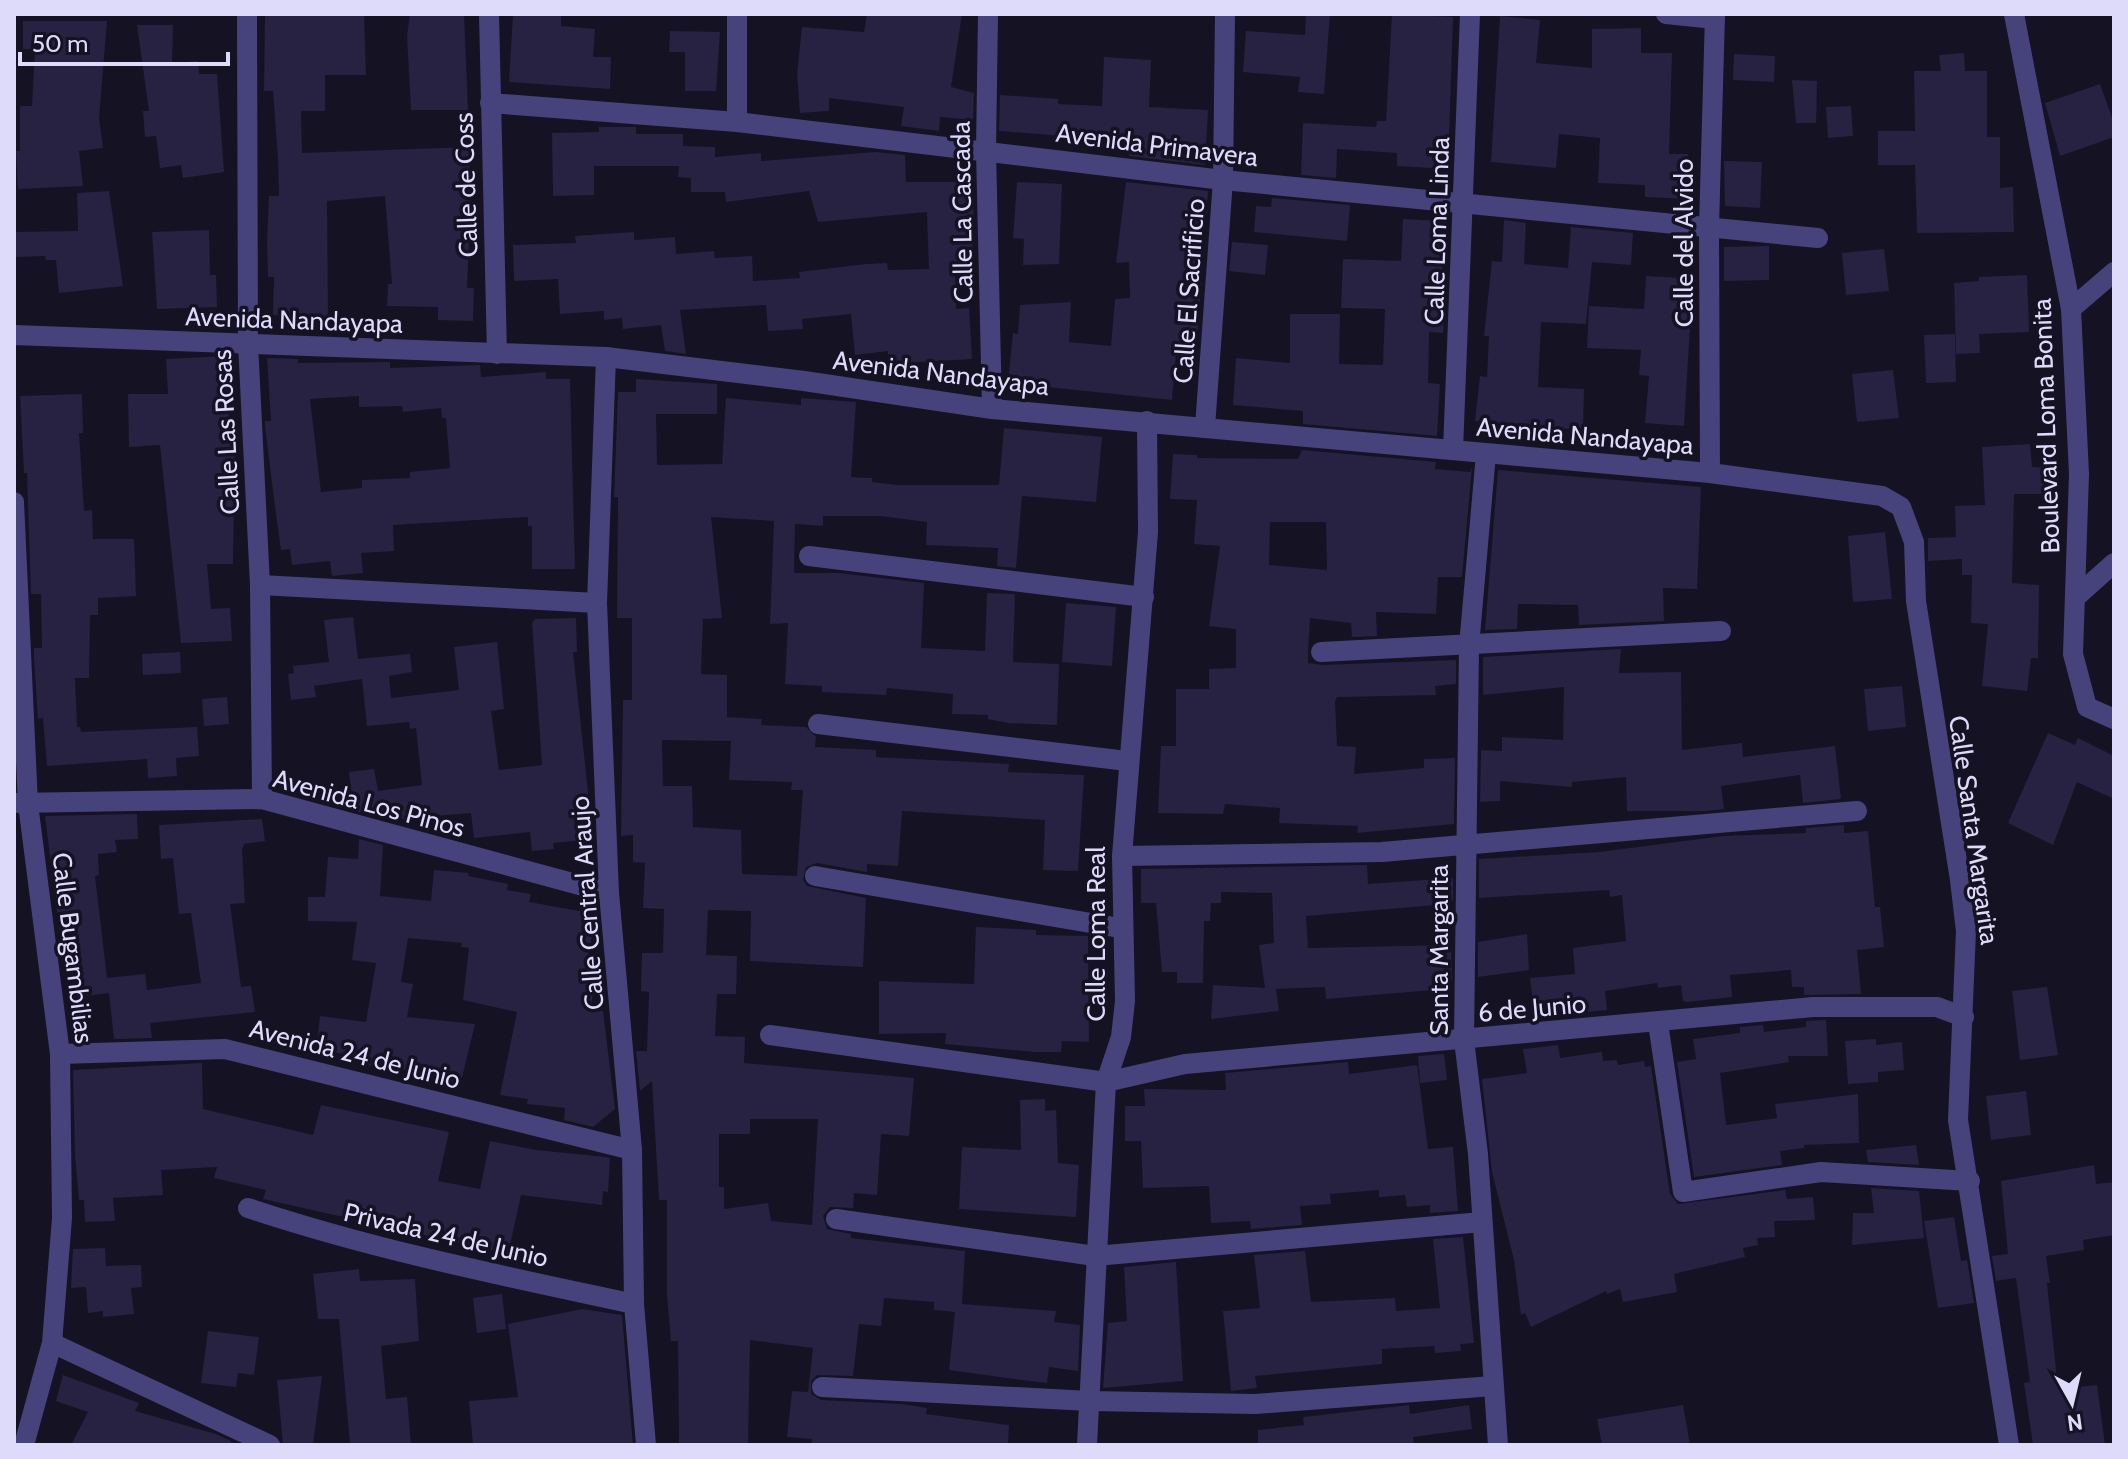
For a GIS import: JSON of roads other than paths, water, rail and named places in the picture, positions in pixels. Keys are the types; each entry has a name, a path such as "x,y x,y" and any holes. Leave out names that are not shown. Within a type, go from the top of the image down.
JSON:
{"street":[{"name":"Calle Las Rosas","path":"247,14 248,343 260,585 262,799"},
{"name":"Calle de Coss","path":"489,14 497,354"},
{"path":"737,14 737,122"},
{"name":"Calle La Cascada","path":"988,14 986,150 992,409"},
{"name":"Calle El Sacrificio","path":"1205,427 1223,180 1225,14"},
{"name":"Calle Loma Linda","path":"1453,450 1470,14"},
{"path":"1666,14 1715,16"},
{"name":"Calle del Alvido","path":"1710,473 1709,227 1715,16"},
{"name":"Boulevard Loma Bonita","path":"2018,17 2071,309 2079,474 2073,654 2087,707 2114,719"},
{"name":"Avenida Primavera","path":"490,103 737,122 1223,180 1818,238"},
{"path":"2071,309 2114,272"},
{"name":"Avenida Nandayapa","path":"14,335 606,357 804,381 992,409 1710,473 1860,490"},
{"name":"Calle Central Araujo","path":"606,357 597,603 609,893 632,1150 634,1304 646,1445"},
{"name":"Calle Loma Real","path":"1087,1445 1106,1082 1121,1037 1125,1001 1120,928 1122,856 1127,761 1136,697 1148,532 1147,421"},
{"name":"Santa Margarita","path":"1486,454 1469,646 1464,1040 1482,1222 1498,1445"},
{"name":"Calle Santa Margarita","path":"1860,490 1882,496 1901,507 1914,542 1916,601 1966,931 1958,1120 2009,1445"},
{"name":"Calle Bugambilias","path":"14,502 21,803 60,1054 62,1218 52,1343 24,1445"},
{"path":"809,556 1144,597"},
{"path":"2076,597 2114,563"},
{"path":"260,585 597,603"},
{"path":"1321,652 1721,631"},
{"path":"818,724 1127,761"},
{"name":"Avenida Los Pinos","path":"21,803 262,799 609,893"},
{"path":"1122,856 1319,855 1465,846 1857,811"},
{"path":"815,876 1120,928"},
{"name":"6 de Junio","path":"1106,1082 1185,1064 1813,1007 1937,1007 1964,1017"},
{"path":"1658,1023 1683,1192 1821,1172 1970,1181"},
{"path":"770,1035 1106,1082"},
{"name":"Avenida 24 de Junio","path":"60,1054 225,1049 632,1150"},
{"name":"Privada 24 de Junio","path":"248,1208 319,1232 432,1261 634,1304"},
{"path":"836,1219 1095,1256 1482,1222"},
{"path":"52,1343 270,1445"},
{"path":"822,1387 1090,1401 1255,1404 1493,1386"}]}
